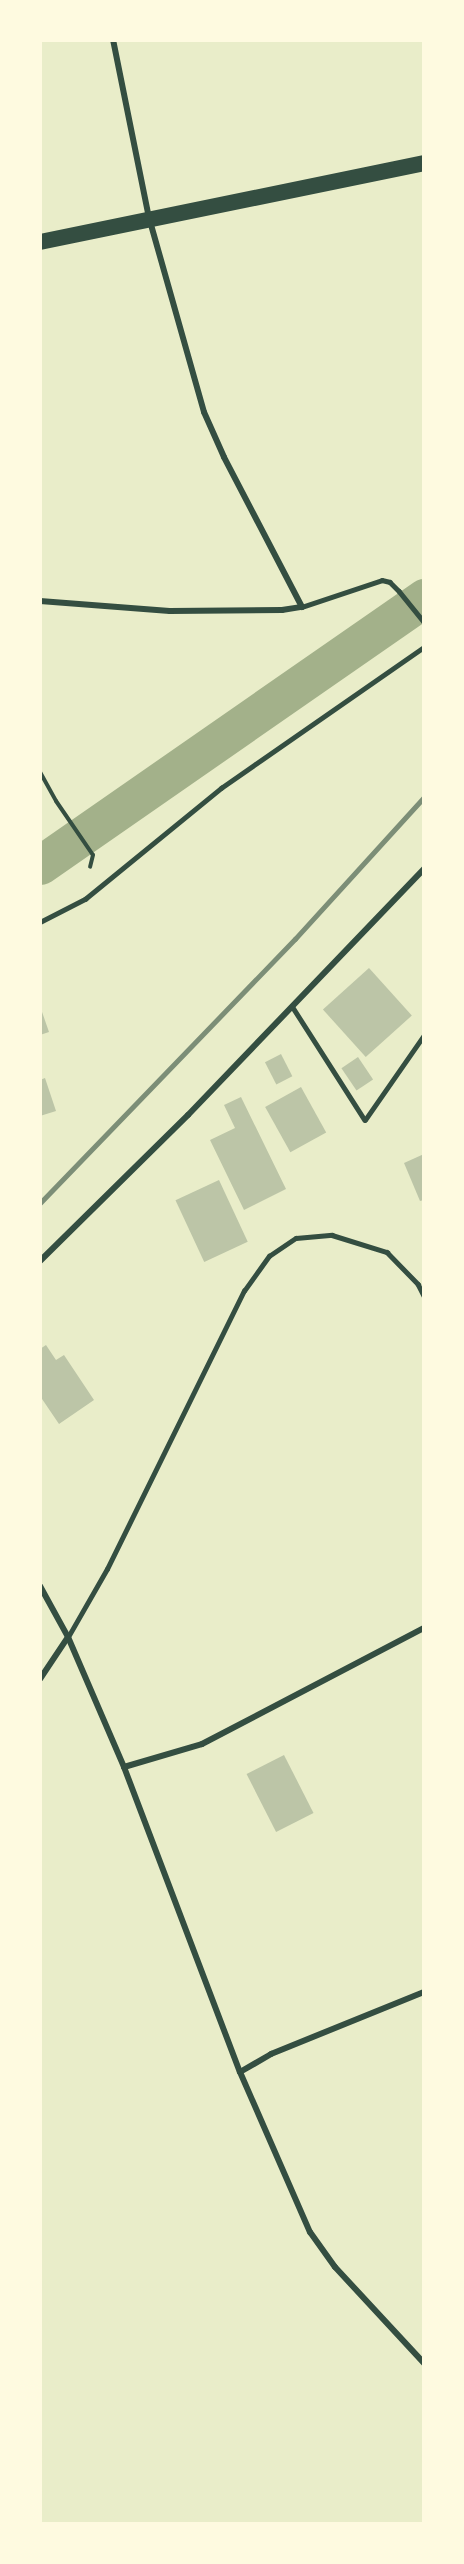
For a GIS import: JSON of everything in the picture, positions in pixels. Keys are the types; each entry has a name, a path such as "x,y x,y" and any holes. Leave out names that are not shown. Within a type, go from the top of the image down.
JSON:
{"highway":[{"path":"40,242 423,163"}],"street":[{"path":"40,601 170,610 282,610 302,607 224,457 204,412 148,218 113,40"},
{"path":"40,1262 188,1115 423,868"},
{"path":"40,1586 68,1637 124,1767 240,2072 310,2232 334,2267 423,2363"},
{"path":"124,1767 202,1744 423,1628"},
{"path":"40,1679 68,1637"},
{"path":"240,2072 271,2054 423,1992"}],"lane":[{"path":"302,607 376,580 390,582 423,622"},
{"path":"40,922 85,899 221,788 423,647"},
{"path":"292,1006 364,1120 423,1035"},
{"path":"68,1637 107,1569 244,1291 269,1256 296,1238 332,1235 387,1252 418,1284 423,1296"}],"path":[{"path":"40,772 93,855"}],"building":[{"path":"369,968 412,1016 366,1057 323,1009"},
{"path":"40,1010 49,1032 40,1035"},
{"path":"281,1054 292,1076 276,1084 265,1062"},
{"path":"358,1057 373,1079 357,1091 341,1068"},
{"path":"45,1078 56,1111 40,1116 40,1080"},
{"path":"301,1087 326,1132 290,1152 265,1107"},
{"path":"241,1097 286,1189 244,1210 210,1140 235,1128 224,1105"},
{"path":"424,1154 424,1200 420,1201 404,1163"},
{"path":"219,1180 248,1242 204,1262 175,1200"},
{"path":"46,1345 56,1360 64,1355 94,1400 59,1424 40,1396 40,1349"},
{"path":"284,1755 314,1813 276,1832 247,1774"}],"waterway":[{"path":"40,865 424,598"}],"railway":[{"path":"40,1203 295,939 424,797"}]}
